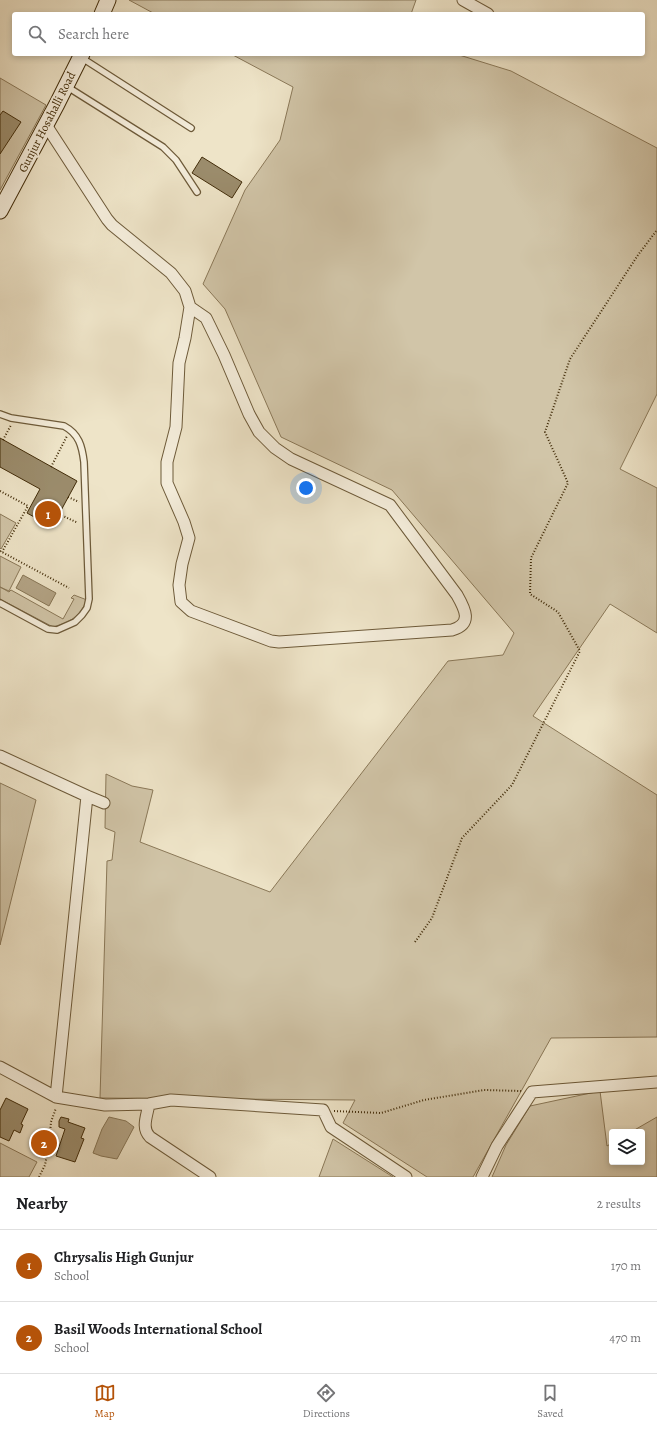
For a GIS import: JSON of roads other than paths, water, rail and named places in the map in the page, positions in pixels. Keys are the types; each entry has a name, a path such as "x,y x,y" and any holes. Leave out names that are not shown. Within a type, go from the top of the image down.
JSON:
{"street":[{"path":"103,12 108,0"},
{"path":"463,0 484,12"},
{"name":"Gunjur Hosahalli Road","path":"0,212 81,56"},
{"path":"46,125 107,219 112,225 172,273 185,291 190,307 179,363 176,427 167,462 167,483 184,522 189,538 182,564 179,585 181,602 191,611 271,641 279,642 452,630 461,627 464,622 466,610 457,595 390,505 291,459 275,448 259,432 249,414 224,355 206,318 190,307"},
{"path":"0,756 104,803"},
{"path":"58,1097 87,796"},
{"path":"0,1067 58,1097 105,1105 149,1104 171,1100 323,1110 331,1127 406,1177"},
{"path":"482,1177 497,1146 532,1092 657,1082"},
{"path":"149,1104 144,1128 146,1133 210,1177"}],"lane":[{"path":"81,56 191,128"},
{"path":"66,86 163,147 176,160 197,192"},
{"path":"0,414 14,418 64,426 76,435 82,447 84,462 89,599 87,608 75,622 57,630 51,630 0,603"}],"place":[{"name":"Chrysalis High Gunjur","path":"48,514"},
{"name":"Basil Woods International School","path":"44,1143"}]}
